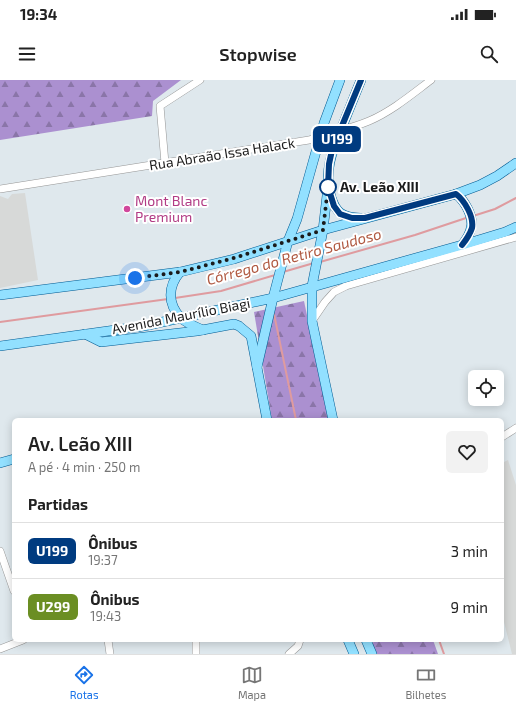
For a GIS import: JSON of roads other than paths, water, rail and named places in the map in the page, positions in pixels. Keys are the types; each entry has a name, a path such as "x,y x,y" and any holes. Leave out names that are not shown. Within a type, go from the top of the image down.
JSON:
{"main road":[{"path":"257,367 288,241 297,219 320,136 340,80"},
{"path":"333,418 312,321 312,286 323,230 329,164 332,150 361,80"},
{"path":"0,295 180,272 234,258 365,218 456,194 486,182 516,163"},
{"path":"328,187 334,206 340,214 352,218 365,218"},
{"path":"456,194 466,205 472,224 469,234 462,245"},
{"name":"Avenida Maurílio Biagi","path":"0,346 144,326 273,298 462,245 516,227"},
{"path":"385,275 397,263"},
{"path":"180,272 171,287 170,296 172,304 181,318 203,330"},
{"path":"84,334 101,342 203,330 234,324 239,326 251,336 267,418"},
{"path":"132,339 144,326"},
{"path":"0,463 12,460"},
{"path":"349,642 354,654"},
{"path":"367,642 372,654"}],"street":[{"path":"165,163 160,106 200,80"},
{"name":"Rua Abraão Issa Halack","path":"0,189 309,140 369,121 402,102 431,80"},
{"name":"Avenida Maurílio Biagi","path":"312,321 334,292 344,287 516,237"},
{"name":"Avenida Maurílio Biagi","path":"312,286 344,287"},
{"path":"504,436 516,428"},
{"path":"0,552 12,585"},
{"path":"0,649 18,642"},
{"path":"108,642 110,654"},
{"path":"196,642 196,654"},
{"path":"289,654 298,646 299,642"}],"waterway":[{"name":"Córrego do Retiro Saudoso","path":"473,216 495,209 516,198"},
{"name":"Córrego do Retiro Saudoso","path":"320,262 415,235 469,217"},
{"name":"Córrego do Retiro Saudoso","path":"283,272 314,263"},
{"name":"Córrego do Retiro Saudoso","path":"175,298 221,291 275,275"},
{"name":"Córrego do Retiro Saudoso","path":"0,322 168,299"},
{"path":"274,314 296,418"},
{"path":"440,642 444,654"}],"place":[{"name":"Av. Leão XIII","path":"328,187"},
{"name":"Mont Blanc Premium","path":"127,209"}]}
